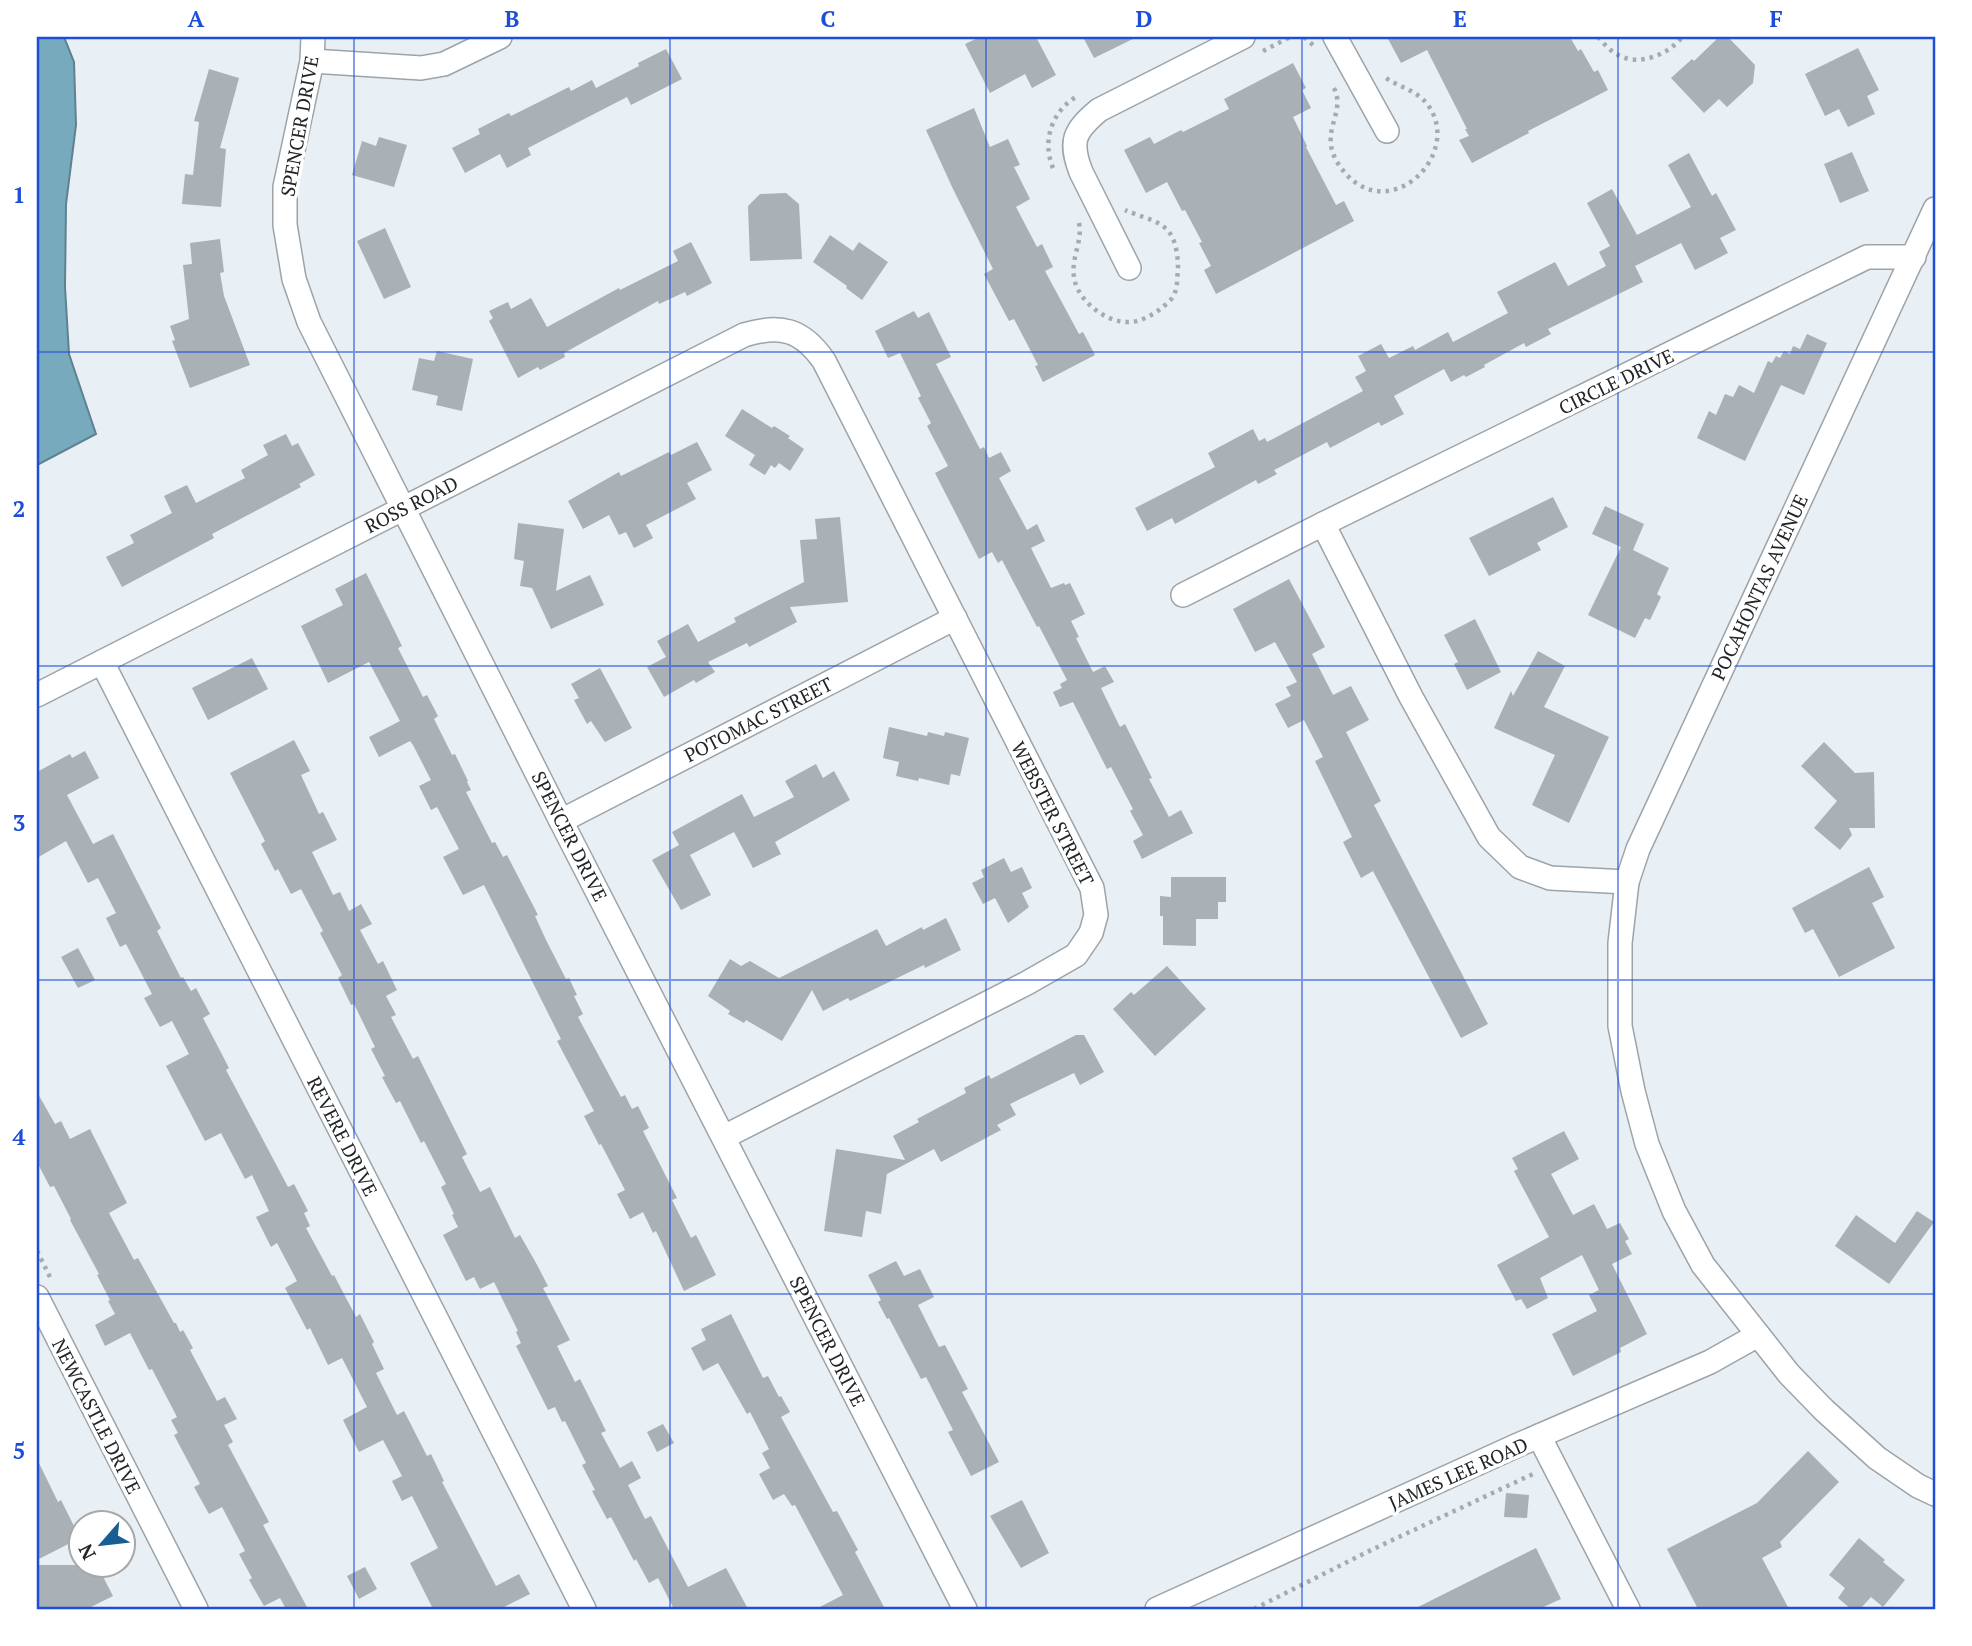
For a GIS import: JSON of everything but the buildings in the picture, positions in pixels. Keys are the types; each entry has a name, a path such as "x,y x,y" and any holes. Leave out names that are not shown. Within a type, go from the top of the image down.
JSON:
{"street":[{"name":"SPENCER DRIVE","path":"313,37 312,61 285,187 285,225 294,279 309,321 561,821 965,1609"},
{"path":"312,61 421,68 444,64 500,37"},
{"path":"1129,268 1080,172 1073,140 1082,124 1098,110 1243,37"},
{"path":"1335,37 1387,131"},
{"name":"POCAHONTAS AVENUE","path":"1935,209 1638,849 1627,882 1620,943 1620,1026 1633,1091 1647,1144 1674,1211 1703,1265 1786,1370 1807,1392 1877,1458 1918,1486 1935,1494"},
{"name":"CIRCLE DRIVE","path":"1183,595 1867,257 1914,257"},
{"name":"ROSS ROAD","path":"37,695 744,335 759,330 778,329 789,332"},
{"name":"WEBSTER STREET","path":"724,1138 1027,983 1076,955 1091,933 1096,915 1092,888 824,361 814,347 789,332"},
{"path":"1323,524 1411,697 1489,837 1520,867 1550,878 1627,882"},
{"name":"POTOMAC STREET","path":"561,821 956,618"},
{"name":"REVERE DRIVE","path":"102,662 584,1609"},
{"name":"NEWCASTLE DRIVE","path":"37,1297 196,1609"},
{"name":"JAMES LEE ROAD","path":"1157,1609 1539,1436 1710,1362 1758,1335"},
{"path":"1539,1436 1628,1609"}],"path":[{"path":"1262,51 1290,37"},
{"path":"1598,37 1621,57 1633,59 1658,55 1675,46 1682,37"},
{"path":"1056,174 1048,151 1051,129 1056,116 1065,105 1084,92"},
{"path":"1076,215 1080,230 1073,261 1075,283 1088,303 1112,320 1128,322 1141,319 1161,308 1175,293 1178,260 1169,232 1163,226 1126,211 1120,205"},
{"path":"1254,1609 1367,1552 1554,1464"}],"water":[{"path":"37,37 64,37 74,62 76,125 66,204 65,287 69,354 96,434 37,465"}]}
